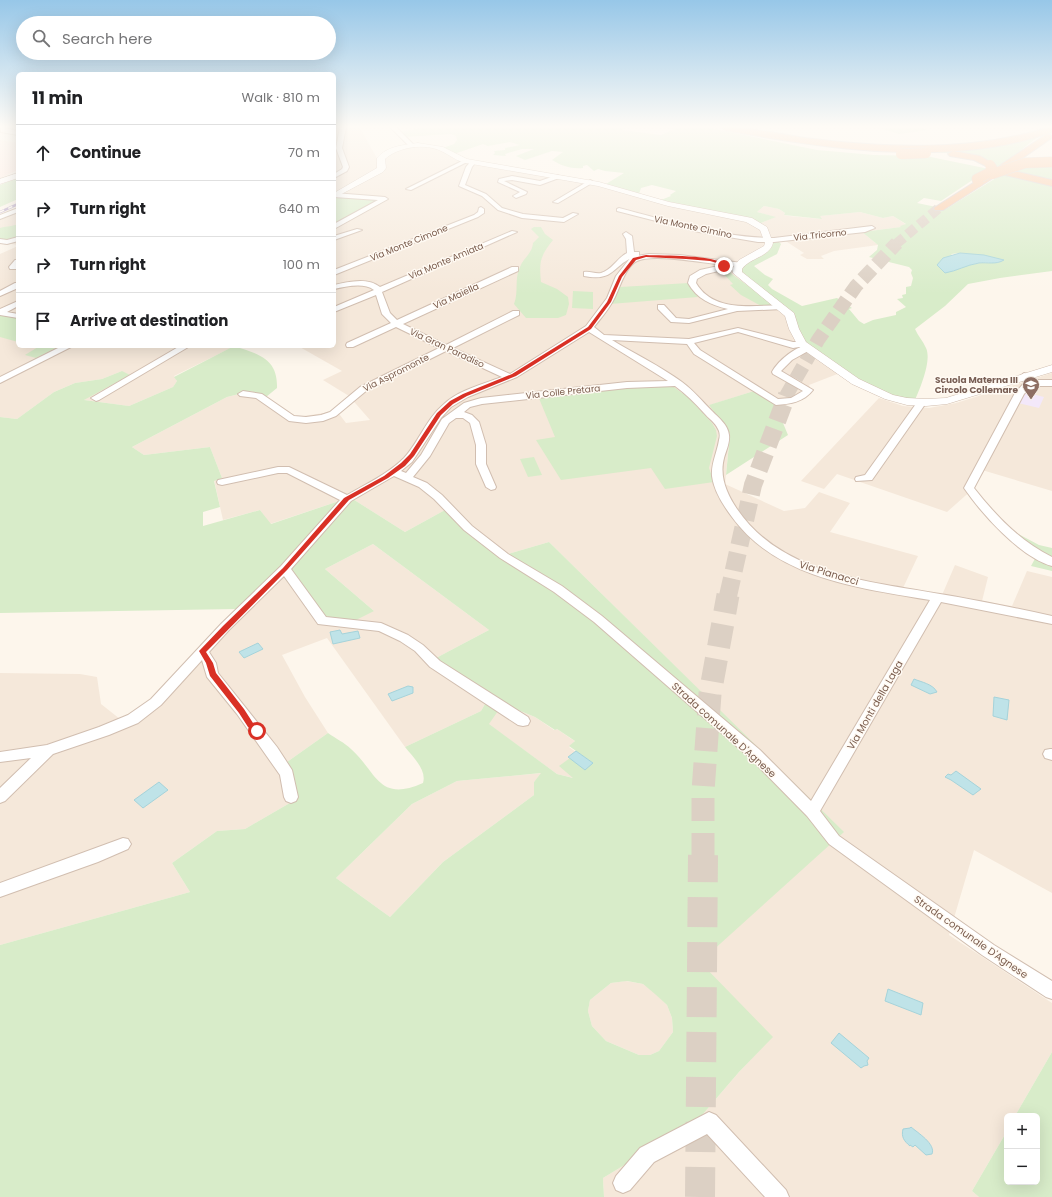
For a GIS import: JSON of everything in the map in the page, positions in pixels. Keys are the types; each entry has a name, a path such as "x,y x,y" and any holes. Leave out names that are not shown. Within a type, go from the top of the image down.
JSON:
{"highway":[{"path":"943,205 977,183"}],"street":[{"path":"336,194 356,183"},
{"path":"409,189 422,183"},
{"path":"463,183 462,186 481,193 500,209 533,218 564,220 575,214"},
{"path":"504,183 524,192 516,196"},
{"path":"556,202 589,183"},
{"path":"587,274 596,276 606,274 627,256 686,257 723,265 730,271 738,269 766,250 768,246 768,240 764,229 750,220 661,202 593,183"},
{"path":"336,195 385,199 336,226"},
{"name":"Via Monte Cimone","path":"336,273 476,216 481,213 481,209"},
{"name":"Via Monte Cimino","path":"619,210 699,230 768,240"},
{"path":"0,217 16,211"},
{"name":"Via Tricorno","path":"768,240 872,228"},
{"path":"336,237 359,230"},
{"name":"Via Monte Amiata","path":"336,309 514,232"},
{"path":"626,234 630,238 629,250 636,256"},
{"path":"0,240 7,242 16,240"},
{"path":"0,757 48,750 104,731 133,719 156,702 225,627 285,569 346,499 394,472 412,455 439,414 451,402 510,377 589,328 609,302 622,274 636,256"},
{"path":"723,265 703,272 694,278 692,283 701,294 710,301 737,309"},
{"name":"Via Maiella","path":"350,345 515,269"},
{"path":"738,269 780,307 790,314 794,329 805,346 876,394 893,399 921,403 947,401 1027,380 1052,368"},
{"path":"336,287 364,284 373,285 379,290"},
{"path":"0,294 16,286"},
{"path":"9,290 16,292"},
{"name":"Via Gran Paradiso","path":"379,290 387,315 396,323 411,332 510,377"},
{"path":"16,304 2,311 2,313 16,316"},
{"path":"661,307 674,320 689,321 737,309 780,307"},
{"name":"Via Aspromonte","path":"243,394 259,396 292,419 306,420 323,418 333,414 362,389 516,313"},
{"name":"Via Pianacci","path":"589,328 691,394 723,430 724,436 717,467 717,478 730,506 752,534 790,561 805,567 870,586 1052,620"},
{"path":"602,337 688,342 738,330 793,345 805,346"},
{"path":"688,342 697,352 776,402 786,402 799,398 808,390 776,372 778,367 805,346"},
{"path":"0,380 65,348"},
{"path":"96,398 183,348"},
{"path":"1027,380 1052,383"},
{"path":"1027,380 970,488 981,505 999,525 1018,540 1052,562"},
{"name":"Via Colle Pretara","path":"408,477 425,456 443,422 467,404 481,401 627,385 676,383"},
{"path":"860,480 868,478 921,403"},
{"path":"454,415 467,416 474,422 481,445 481,464 491,487"},
{"path":"222,482 278,470 289,470 346,499"},
{"name":"Strada comunale D'Agnese","path":"394,472 423,485 438,497 468,528 504,556 558,589 598,619 755,754 812,812 834,840 988,950 1052,991"},
{"path":"285,569 322,621 381,627 404,638 419,648 435,664 523,721"},
{"name":"Via Monti della Laga","path":"812,812 938,598"},
{"path":"202,651 210,663 212,674 269,746 287,774 291,797"},
{"path":"0,796 48,750"},
{"path":"0,890 62,868 122,844"},
{"path":"623,1183 647,1156 709,1122 779,1197"}],"shaded area":[{"path":"336,183 586,183 753,224 761,223 775,217 757,212 764,206 779,209 785,213 784,215 821,219 819,216 860,212 883,218 893,216 907,225 902,227 862,232 878,245 834,251 821,256 824,259 807,259 800,255 804,253 784,240 773,243 770,251 746,263 845,371 809,385 811,390 787,403 754,391 710,405 730,434 725,484 784,511 805,508 819,492 850,503 830,532 918,556 903,588 942,595 955,565 988,577 982,601 1012,606 1027,571 1052,577 1052,893 974,850 949,935 1052,1003 1052,1052 1017,1113 1004,1113 1004,1136 972,1191 979,1197 604,1197 603,1178 697,1121 739,1072 772,1037 699,962 843,832 549,542 508,554 445,510 405,532 348,496 342,500 270,524 260,510 223,520 214,480 222,478 210,447 144,455 132,447 227,397 251,391 264,395 297,417 337,411 346,423 370,420 349,396 323,380 342,371 302,348 336,348 336,223 385,198 336,194"},
{"path":"16,212 16,245 0,242 0,218"},
{"path":"16,247 16,348 231,348 174,376 177,381 173,387 129,406 84,400 122,371 102,379 75,383 54,392 17,419 0,417 0,254"},
{"path":"1052,373 1052,491 982,470 974,488 947,512 837,474 824,489 801,481 879,398 903,406 929,408 956,403"},
{"name":"Scuola Materna III Circolo Collemare","path":"1024,392 1044,397 1039,408 1018,403"},
{"path":"373,544 489,630 436,658 508,706 535,717 554,730 557,729 575,741 569,747 604,772 611,787 557,774 488,724 485,704 481,711 405,747 327,638 282,655 305,697 328,733 287,762 294,777 295,800 245,829 217,831 172,863 190,892 0,945 0,673 80,674 97,677 101,704 120,719 147,702 236,609 278,570 374,611 325,569"},
{"path":"542,773 534,782 534,795 443,862 390,917 336,878 412,804 457,781"},
{"path":"626,981 643,984 655,993 667,1005 672,1018 673,1032 659,1051 650,1055 639,1055 606,1041 592,1026 588,1011 590,1000 611,983"}],"green space":[{"path":"5,183 16,183 16,200 0,207 0,185"},
{"path":"968,183 941,201 924,198 917,203 946,209 988,183 1047,183 1052,184 1052,271 968,284 945,306 915,329 926,348 928,360 925,374 915,400 892,396 856,378 804,341 797,325 742,272 742,267 768,251 773,243 772,241 777,240 781,244 777,254 754,266 765,275 773,279 768,285 772,289 802,306 837,298 852,308 849,309 859,321 864,324 873,320 896,315 896,312 906,307 897,299 903,298 902,295 906,294 906,287 911,286 913,278 911,273 912,270 909,267 869,257 877,250 878,245 862,232 901,227 900,226 906,224 893,216 883,218 860,212 820,216 822,219 784,215 785,213 779,209 764,206 757,212 776,217 761,223 661,200 671,196 670,195 676,191 652,185 641,188 639,194 606,184","holes":["960,253 996,258 999,263 980,263 965,266 951,254"]},
{"path":"336,197 379,199 381,201 336,223"},
{"path":"16,225 16,238 8,240 0,239 0,228"},
{"path":"534,227 541,227 545,234 553,240 545,250 541,260 540,275 541,282 557,289 568,297 569,304 566,315 558,318 526,318 514,304 518,272 531,250 533,243 539,237 531,229"},
{"path":"725,269 777,307 763,307 741,295 730,285 733,284 720,270"},
{"path":"689,283 692,290 698,297 610,304 620,287"},
{"path":"573,291 593,292 593,309 572,308"},
{"path":"0,315 16,317 16,341 0,337"},
{"path":"36,348 56,348 36,358 25,355"},
{"path":"230,348 240,348 265,359 274,370 276,378 277,388 266,397 251,391 227,397 132,447 144,455 210,447 222,478 214,481 220,507 203,512 203,526 260,510 271,524 342,500 348,496 405,532 445,510 508,554 549,542 844,832 700,962 773,1037 739,1072 697,1121 603,1178 604,1197 0,1197 0,945 190,892 172,863 217,831 245,829 295,800 294,777 287,762 328,733 351,749 380,782 387,787 396,789 408,788 423,783 424,778 421,769 405,747 481,711 485,704 498,711 489,724 557,774 573,778 559,766 570,758 585,770 593,763 569,746 575,741 535,717 508,706 436,658 489,630 373,544 325,569 374,611 344,626 320,624 278,570 236,609 0,613 0,417 17,419 54,392 75,383 102,379 122,371 130,375 84,400 129,406 173,387 177,381 174,377","holes":["541,773 534,782 534,795 443,862 390,917 336,878 412,804 457,781","627,981 643,984 667,1005 672,1018 673,1032 659,1051 650,1055 639,1055 606,1041 592,1026 588,1011 590,1000 611,983"]},
{"path":"671,385 689,398 712,423 716,430 717,436 709,468 714,482 665,489 651,468 561,480 536,440 555,437 538,396"},
{"path":"754,391 775,404 788,435 726,475 730,434 709,405"},
{"path":"534,457 542,475 528,477 520,459"},
{"path":"974,488 1005,527 1039,545 1052,548 1052,571 1031,566 1037,555 992,519 970,492"},
{"path":"1052,1052 1052,1197 979,1197 972,1191 1004,1136 1004,1185 1040,1185 1040,1113 1017,1113"}],"water":[{"path":"960,253 984,255 1004,260 995,263 974,264 945,273 937,265 943,258"},
{"path":"340,630 342,634 358,631 360,638 333,644 330,632"},
{"path":"258,643 263,649 244,658 239,652"},
{"path":"914,679 930,685 937,692 930,694 911,685"},
{"path":"408,686 413,687 413,693 392,701 388,694"},
{"path":"994,697 1009,700 1007,720 993,716"},
{"path":"576,751 593,763 585,770 568,757"},
{"path":"956,771 981,789 973,795 945,777"},
{"path":"159,782 168,790 143,808 134,800"},
{"path":"888,989 923,1003 921,1015 885,1001"},
{"path":"839,1033 869,1058 867,1061 868,1065 861,1068 831,1043"},
{"path":"911,1127 929,1143 933,1150 932,1154 926,1155 915,1145 913,1147 910,1146 905,1141 902,1134 903,1129"}],"tunnel":[{"path":"896,244 939,208"},
{"path":"786,396 818,340 856,286 896,244"},
{"path":"728,596 753,485 787,395"},
{"path":"703,855 703,791 710,694 728,595"},
{"path":"700,1197 703,855"}],"railway":[{"path":"0,212 16,205"}],"place":[{"name":"Scuola Materna III Circolo Collemare","path":"1031,400"}],"route":[{"path":"257,731 212,674 210,663 202,651 285,569 346,499 386,477 403,465 412,455 439,414 451,402 514,375 589,328 609,302 620,276 634,259 646,256 686,257 710,260 722,263 724,266"}]}
